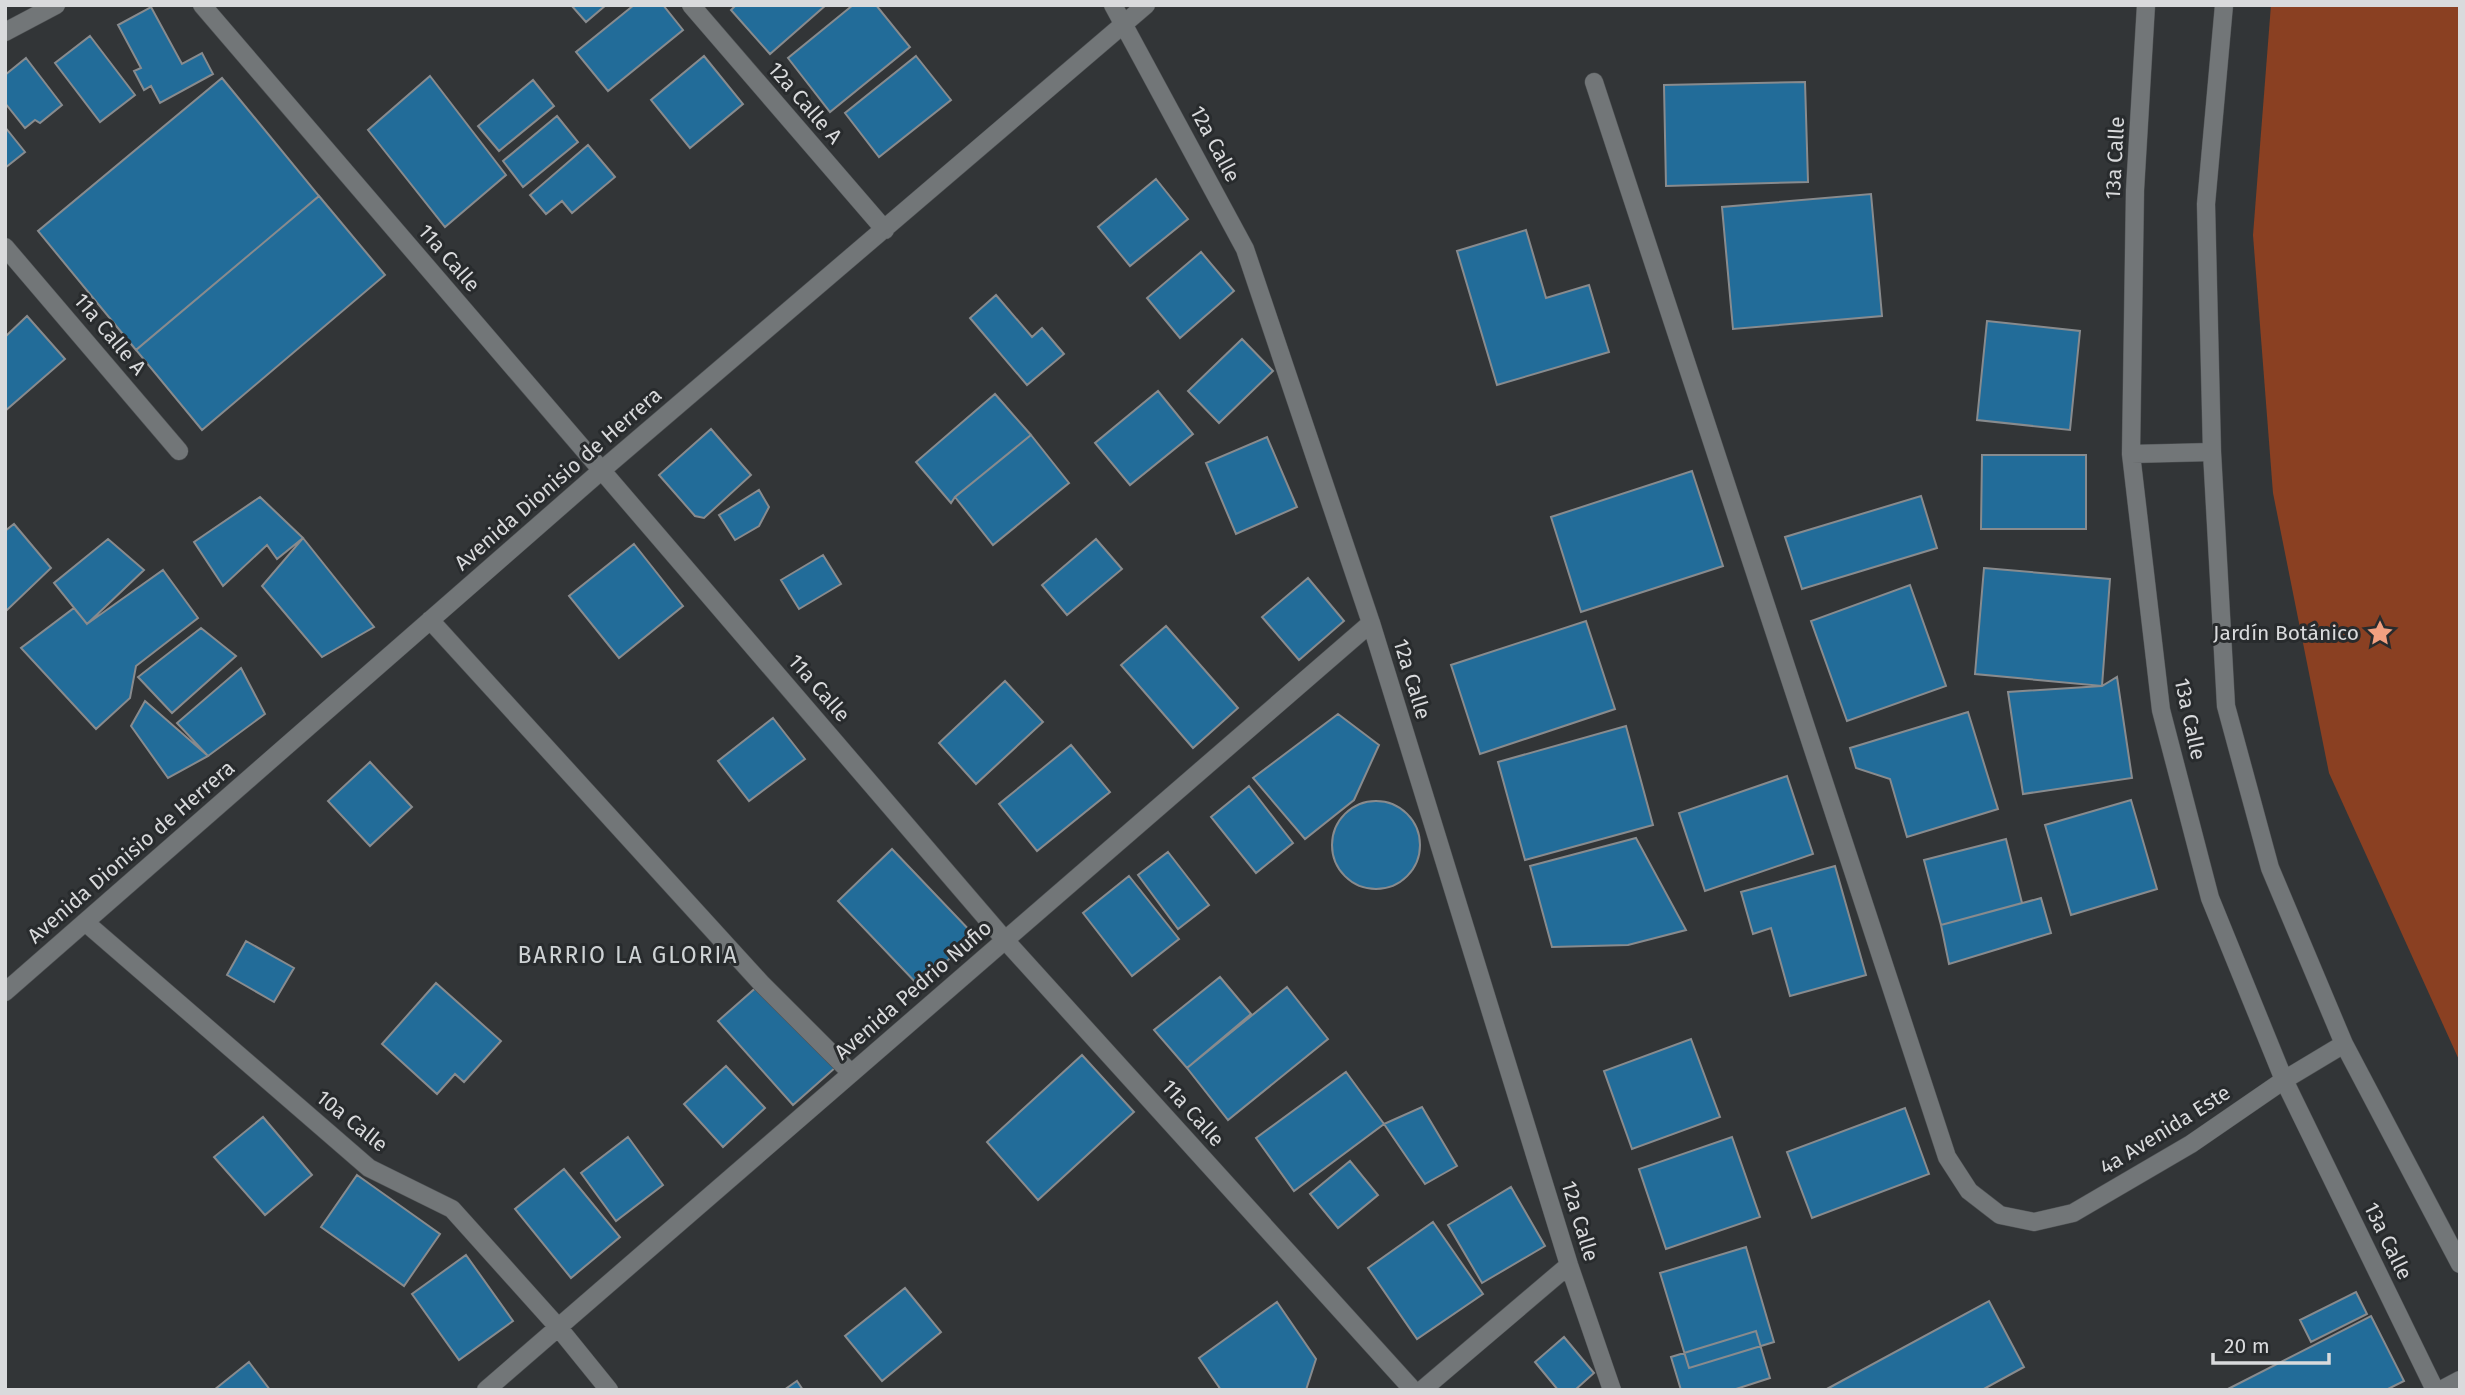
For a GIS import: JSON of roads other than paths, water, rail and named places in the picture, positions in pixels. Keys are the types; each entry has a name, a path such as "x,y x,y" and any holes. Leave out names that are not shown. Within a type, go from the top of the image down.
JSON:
{"street":[{"path":"5,32 56,5"},
{"name":"11a Calle","path":"202,5 1005,940 1412,1390"},
{"name":"12a Calle A","path":"691,5 885,230"},
{"name":"12a Calle","path":"1113,5 1245,249 1371,623 1569,1265 1612,1390"},
{"name":"Avenida Dionisio de Herrera","path":"5,992 602,470 1146,5"},
{"name":"13a Calle","path":"2147,5 2135,190 2131,454 2161,710 2210,898 2284,1080 2435,1390"},
{"name":"13a Calle","path":"2224,5 2206,204 2212,452 2226,706 2270,868 2344,1044 2460,1264"},
{"name":"4a Avenida Este","path":"1594,82 1947,1157 1969,1191 2000,1215 2034,1222 2073,1213 2191,1144 2284,1080 2344,1044"},
{"name":"11a Calle A","path":"5,247 179,451"},
{"path":"2131,454 2212,452"},
{"path":"430,620 761,983 851,1073"},
{"name":"Avenida Pedrio Nufio","path":"486,1390 1371,623"},
{"name":"10a Calle","path":"85,922 369,1168 452,1209 558,1327 609,1390"},
{"path":"1422,1390 1569,1265"},
{"path":"2441,1390 2460,1380"}],"place":[{"name":"Jardín Botánico","path":"2380,633"}],"district":[{"name":"BARRIO LA GLORIA","path":"628,955"}]}
